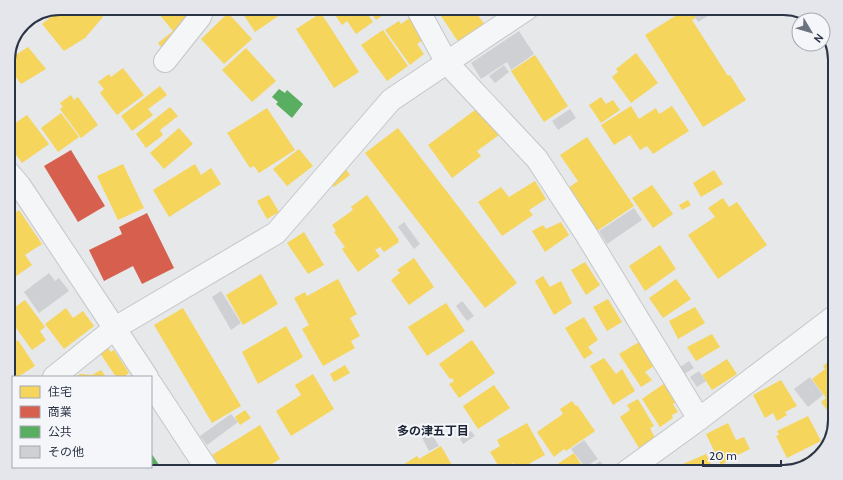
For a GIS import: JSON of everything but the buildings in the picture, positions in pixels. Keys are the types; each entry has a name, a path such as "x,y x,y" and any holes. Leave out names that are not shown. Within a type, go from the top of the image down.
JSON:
{"street":[{"path":"165,61 201,15"},
{"path":"421,15 447,63 537,159 586,234 698,419"},
{"path":"55,376 115,328 276,233 391,100 518,15"},
{"path":"15,180 146,376"},
{"path":"636,465 828,321"},
{"path":"152,386 204,465"}],"district":[{"name":"多の津五丁目","path":"433,430"}]}
